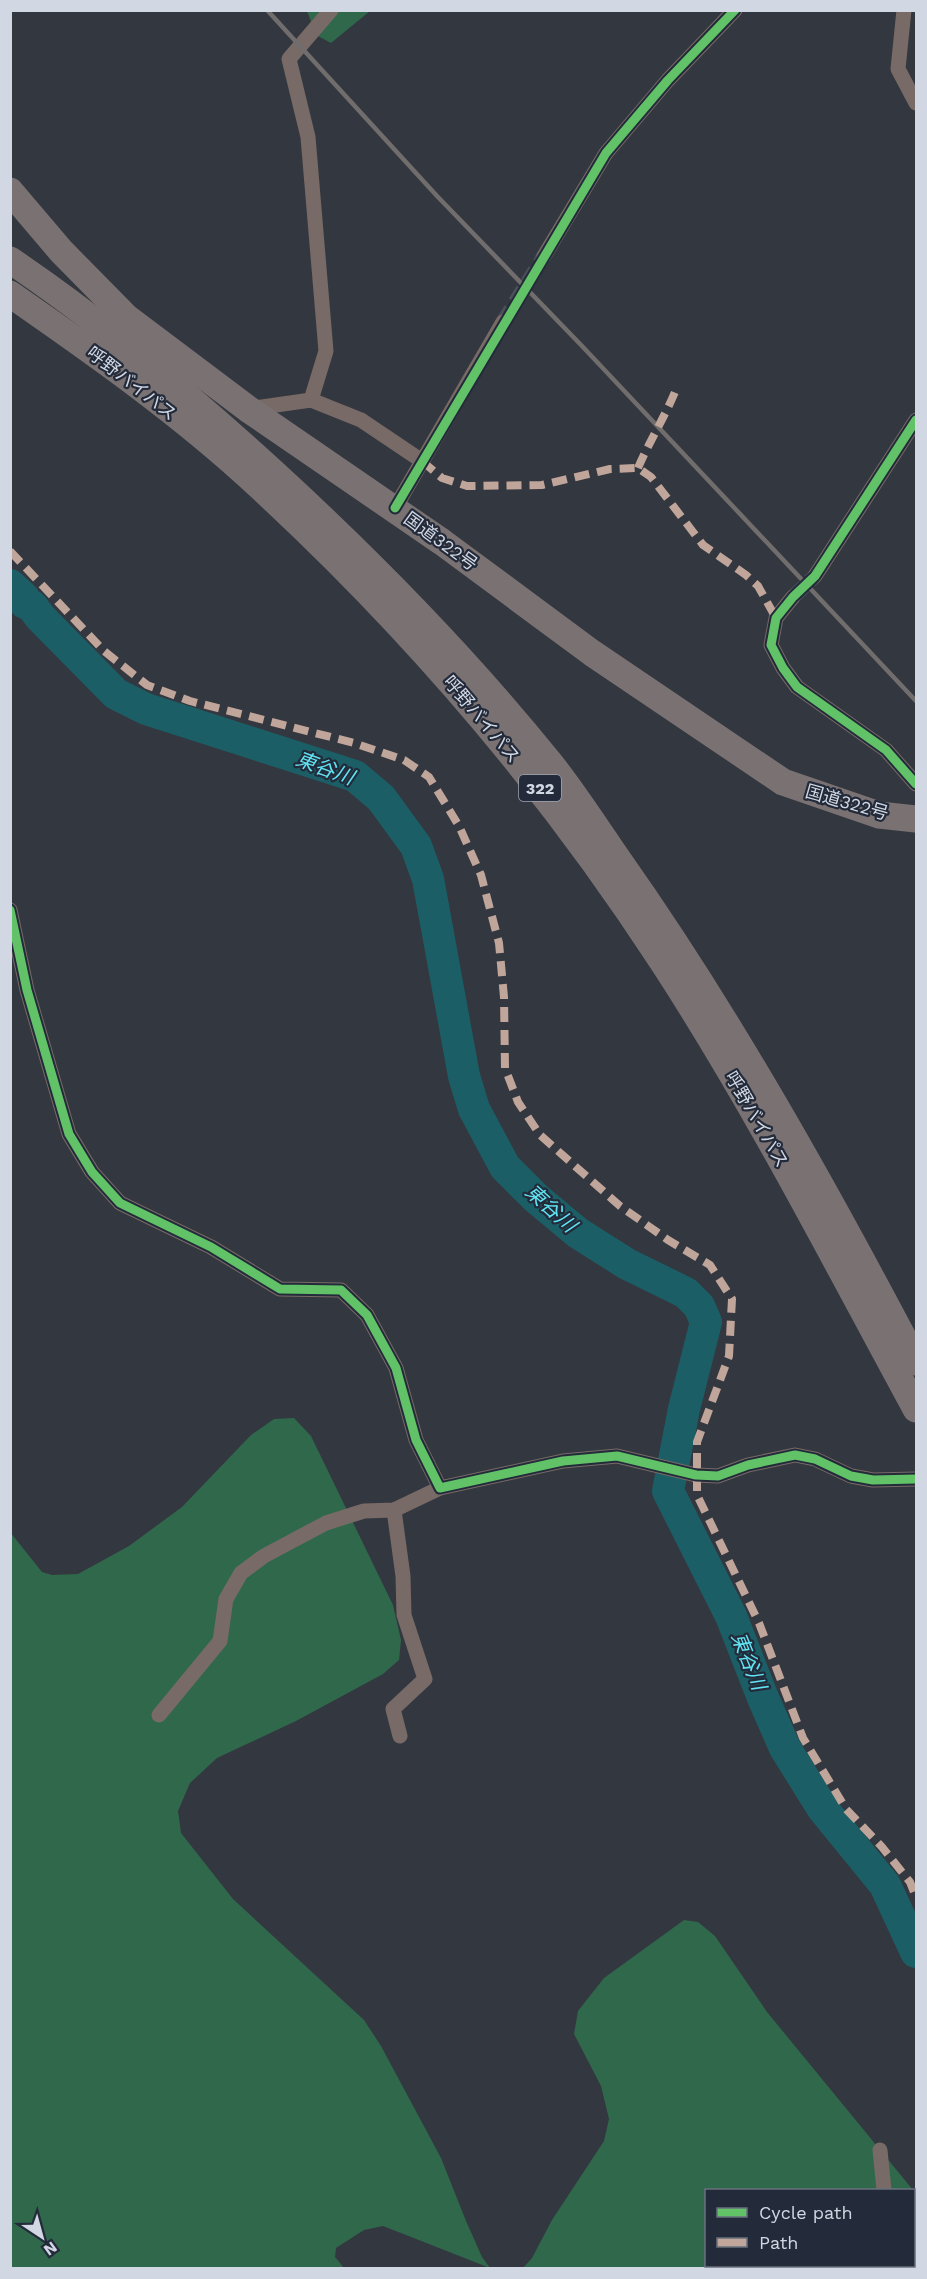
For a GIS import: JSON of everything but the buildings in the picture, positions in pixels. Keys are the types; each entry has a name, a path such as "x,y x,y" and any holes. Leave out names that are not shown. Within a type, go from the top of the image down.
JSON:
{"highway":[{"name":"国道322号","path":"10,191 61,251 126,317 248,409 395,508 592,653 783,782 879,815 916,819"},
{"name":"呼野バイパス","path":"10,260 131,349 212,417 334,528 435,632 551,765 660,919 717,1006 853,1241 916,1362"},
{"name":"呼野バイパス","path":"11,294 146,392 257,484 441,669 539,787 664,964 713,1044 770,1142 916,1409"}],"street":[{"path":"312,400 326,351 308,137 289,59 331,10"},
{"path":"544,256 606,153 668,81 735,10"},
{"path":"904,10 898,69 916,103"},
{"path":"11,294 36,278"},
{"path":"395,508 504,322"},
{"path":"248,409 312,400 361,420 422,461"},
{"path":"815,576 916,420"},
{"path":"793,597 776,618 771,645 783,668 797,687 886,750 916,784"},
{"path":"10,910 27,990 69,1134 92,1172 120,1203 212,1247 280,1289 341,1290 367,1315 396,1368 416,1440 440,1488"},
{"path":"159,1715 220,1641 226,1599 241,1573 264,1557 326,1523 364,1510 394,1510 440,1488 563,1461 617,1456 696,1475 718,1476 748,1465 795,1455 815,1459 851,1476 873,1480 916,1479"},
{"path":"394,1510 403,1576 404,1615 425,1679 393,1709 400,1736"},
{"path":"880,2150 884,2189"}],"green space":[{"path":"307,11 370,11 331,43 316,35"},
{"path":"294,1418 311,1436 393,1605 401,1640 399,1660 383,1674 296,1721 217,1758 190,1783 178,1811 181,1833 233,1899 364,2020 381,2046 441,2158 482,2257 490,2268 383,2226 364,2230 336,2248 335,2257 344,2268 11,2268 10,1532 42,1572 52,1575 78,1574 129,1546 182,1507 251,1435 274,1419"},
{"path":"684,1920 698,1922 715,1936 767,2012 912,2189 705,2189 705,2267 915,2267 915,2194 916,2268 523,2268 532,2258 552,2220 604,2141 609,2119 601,2086 574,2034 578,2011 604,1978"}],"waterway":[{"name":"東谷川","path":"10,585 116,694 146,709 355,776 381,798 416,846 428,879 464,1076 474,1109 505,1167 536,1198 578,1233 627,1264 686,1293 699,1306 706,1322 684,1409 668,1491 731,1616 785,1748 823,1809 885,1885 916,1952"}],"tunnel":[{"path":"503,322 544,256"},
{"path":"793,597 815,576"}],"railway":[{"path":"267,10 437,196 582,346 916,701"}],"marked path":[{"path":"638,468 677,387"},
{"path":"422,461 442,478 467,486 542,485 610,469 638,468 651,477 703,545 758,586 776,618"},
{"path":"10,551 104,651 147,685 190,701 354,743 404,760 429,777 459,826 481,875 499,943 504,997 505,1068 518,1102 540,1135 620,1206 668,1240 710,1265 732,1299 729,1356 697,1442 697,1495 759,1623 803,1738 846,1809 882,1847 910,1882 916,1897"}],"cycle path":[{"path":"395,508 606,153 668,80 735,10"},
{"path":"916,420 815,576 793,597 776,618 771,645 783,668 797,687 886,750 916,784"},
{"path":"10,910 27,990 69,1134 92,1172 120,1203 211,1247 280,1289 341,1290 367,1315 396,1368 416,1440 440,1488 563,1461 617,1456 696,1475 718,1476 748,1465 795,1455 815,1459 851,1476 873,1480 916,1479"}]}
